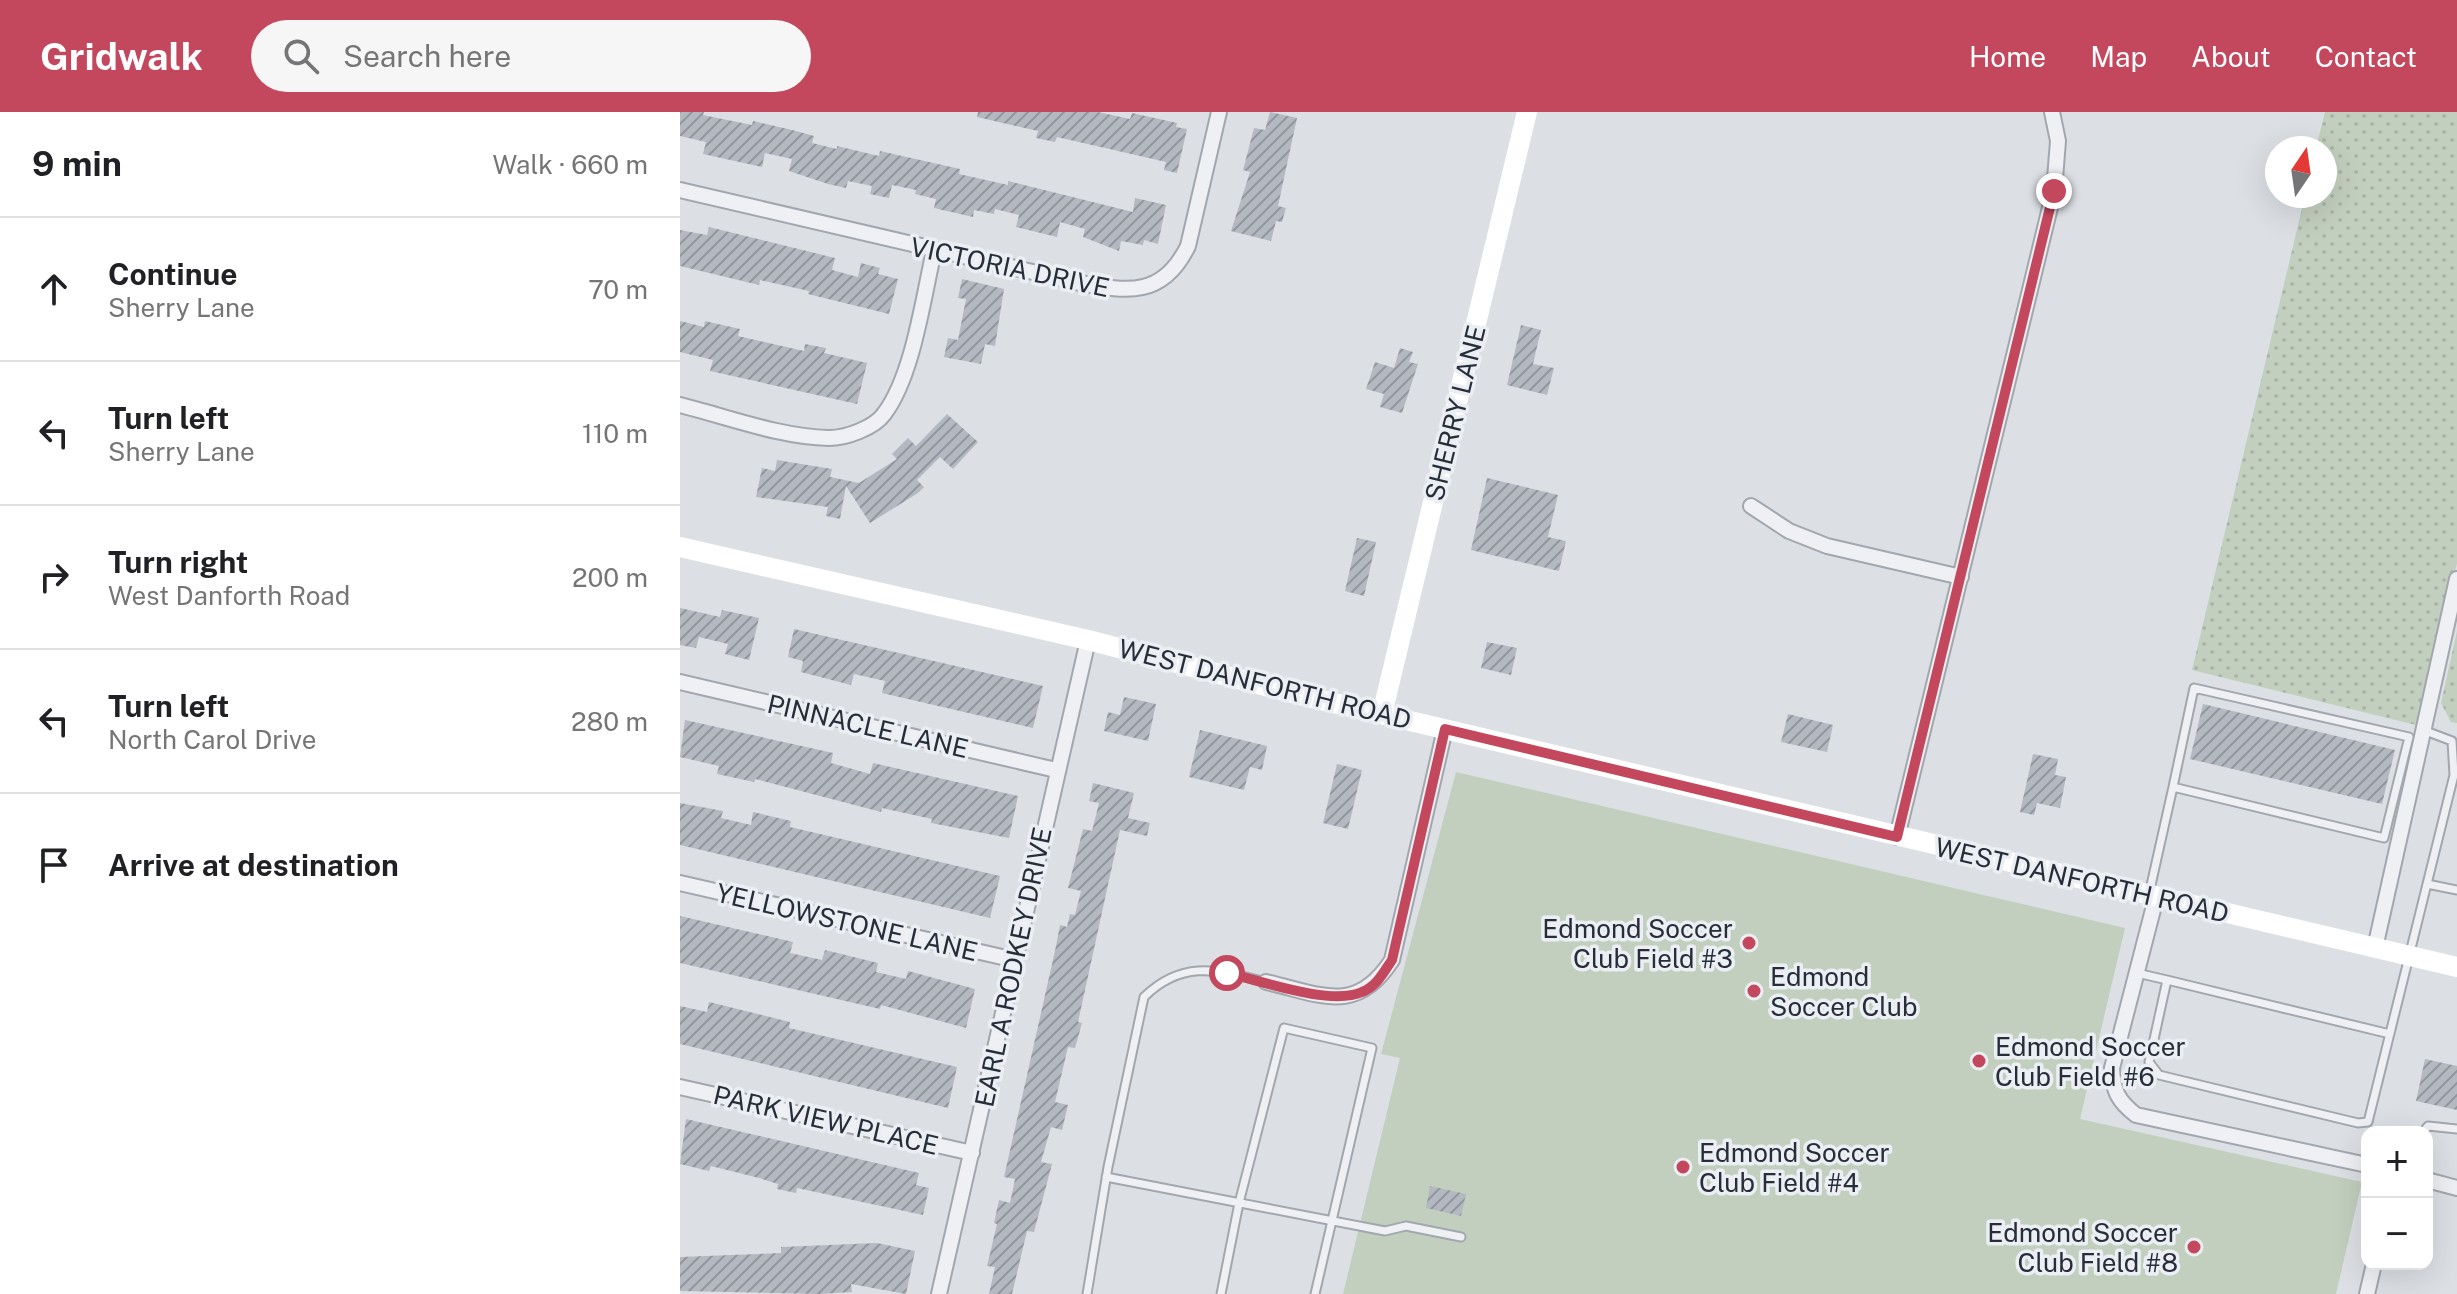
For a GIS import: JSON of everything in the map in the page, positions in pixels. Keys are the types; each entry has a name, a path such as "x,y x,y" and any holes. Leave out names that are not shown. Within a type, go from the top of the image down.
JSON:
{"main road":[{"name":"SHERRY LANE","path":"1382,714 1527,112"},
{"name":"WEST DANFORTH ROAD","path":"680,547 1088,640 1382,714 2457,967"}],"street":[{"name":"VICTORIA DRIVE","path":"680,190 934,251 1122,291 1166,279 1178,267 1188,246 1219,112"},
{"path":"1897,837 2054,191 2058,141 2052,112"},
{"path":"680,405 803,435 833,438 859,432 883,416 900,384 934,251"},
{"path":"1751,506 1789,531 1827,546 1961,577"},
{"path":"2375,948 2457,579"},
{"name":"EARL A RODKEY DRIVE","path":"939,1294 1088,640"},
{"name":"PINNACLE LANE","path":"680,682 1056,770"},
{"path":"1266,982 1336,998 1361,993 1377,983 1392,960 1445,729"},
{"name":"YELLOWSTONE LANE","path":"680,883 1015,960"},
{"path":"2152,897 2137,973 2112,1068 2113,1088 2121,1103 2136,1115 2361,1164"},
{"name":"PARK VIEW PLACE","path":"680,1087 972,1153"},
{"path":"2433,1182 2457,1188"},
{"path":"2367,1294 2373,1270"}],"lane":[{"path":"2152,897 2173,787 2194,688 2409,737 2384,838 2173,787"},
{"path":"2167,980 2149,1062 2159,1075 2342,1120 2368,1122 2454,775 2452,741 2423,730"},
{"path":"2427,884 2457,890"},
{"path":"1087,1294 1106,1177 1144,997 1161,981 1197,970 1266,982"},
{"path":"2137,973 2390,1034"},
{"path":"1221,1294 1239,1203 1284,1028 1372,1048 1315,1294"},
{"path":"2433,1127 2457,1129"},
{"path":"1106,1177 1385,1231 1406,1226 1461,1237"}],"green space":[{"path":"2325,112 2457,112 2457,563 2420,726 2192,670 2302,208 2337,208 2337,136 2319,136"},
{"path":"2457,631 2457,723 2451,722 2441,703"},
{"name":"Edmond Soccer Club","path":"1456,772 2125,928 2080,1119 2361,1182 2361,1186 2336,1294 1343,1294 1400,1058 1381,1054"}],"building":[{"path":"680,112 704,112 703,115 752,125 753,121 814,136 812,143 837,149 837,146 879,156 880,151 960,169 959,174 1008,185 1008,181 1133,212 1135,198 1166,205 1158,244 1144,240 1143,245 1121,241 1119,251 1083,237 1085,229 1060,222 1057,237 1016,227 1019,215 995,209 994,214 974,210 973,217 934,208 936,199 915,194 916,190 892,185 889,198 870,194 872,186 848,181 846,188 828,184 789,171 792,159 765,153 762,167 703,154 706,142 680,136"},
{"path":"978,112 1098,112 1130,119 1132,113 1177,123 1176,127 1187,129 1177,173 1164,170 1166,162 1057,137 1055,142 1036,138 1038,131 977,117"},
{"path":"1270,112 1297,118 1278,206 1286,208 1282,222 1276,221 1271,241 1231,231 1250,172 1243,170 1254,128 1265,130"},
{"path":"709,227 835,258 832,270 858,277 861,263 880,268 878,274 898,279 889,314 808,294 809,291 760,280 759,285 680,266 680,230 707,235"},
{"path":"962,279 1004,289 995,346 985,344 981,364 944,357 948,338 958,340 966,299 958,298"},
{"path":"680,321 704,327 705,321 740,329 738,336 804,351 805,344 826,348 824,353 867,363 857,404 710,371 713,360 680,352"},
{"path":"1521,325 1541,330 1533,364 1554,368 1547,395 1507,385"},
{"path":"1400,348 1413,352 1409,362 1418,364 1402,413 1380,407 1384,394 1366,389 1375,362 1394,368"},
{"path":"947,414 978,442 953,469 940,457 917,480 924,487 918,493 870,523 846,486 840,519 826,516 828,507 756,497 762,468 775,471 777,460 832,469 830,477 859,483 897,459 892,454 908,438 916,446"},
{"path":"1487,478 1558,495 1548,537 1566,541 1559,571 1471,550"},
{"path":"1357,538 1376,542 1364,596 1345,591"},
{"path":"680,608 720,617 722,610 759,618 749,660 725,654 728,644 699,637 696,648 680,645"},
{"path":"794,629 1043,686 1033,728 882,693 885,681 854,674 851,685 801,672 803,661 788,657"},
{"path":"1487,642 1517,648 1511,675 1481,668"},
{"path":"1124,697 1156,704 1148,741 1104,731 1108,712 1120,715"},
{"path":"2203,704 2395,750 2382,804 2190,759"},
{"path":"1788,714 1833,725 1827,752 1781,742"},
{"path":"685,720 833,753 831,763 870,774 873,763 1018,796 1009,838 931,823 932,819 882,808 881,812 755,779 754,782 717,774 719,766 680,757"},
{"path":"1200,730 1267,746 1262,770 1250,767 1244,790 1189,777"},
{"path":"2033,754 2058,759 2055,775 2066,777 2060,808 2037,803 2034,815 2020,812"},
{"path":"1337,764 1362,770 1348,829 1323,823"},
{"path":"1093,783 1134,793 1128,818 1150,823 1147,836 1120,830 1078,1022 1082,1023 1075,1048 1068,1047 1055,1102 1068,1105 1062,1130 1051,1127 1041,1162 1052,1164 1034,1232 1027,1231 1012,1294 989,1294 995,1267 987,1266 997,1224 994,1223 999,1200 1010,1203 1015,1179 1004,1177 1060,925 1067,927 1070,914 1075,915 1081,891 1068,888 1083,829 1092,831 1099,803 1089,801"},
{"path":"680,803 723,811 721,818 751,825 753,812 791,821 790,827 1000,876 990,918 680,845"},
{"path":"680,916 793,942 790,953 822,960 825,950 878,963 876,972 906,979 908,971 975,989 966,1028 881,1005 880,1009 680,963"},
{"path":"709,1002 790,1022 789,1028 957,1067 948,1108 680,1044 680,1006 707,1012"},
{"path":"2425,1059 2457,1066 2457,1110 2416,1101"},
{"path":"686,1119 919,1173 916,1185 929,1188 923,1215 797,1188 796,1193 777,1189 778,1184 711,1166 709,1171 680,1164"},
{"path":"1430,1186 1466,1194 1461,1216 1426,1208"},
{"path":"877,1243 915,1251 906,1294 851,1284 852,1292 819,1294 680,1291 680,1257 781,1253 781,1247"}],"place":[{"name":"Edmond Soccer Club Field #3","path":"1749,943"},
{"name":"Edmond Soccer Club","path":"1754,991"},
{"name":"Edmond Soccer Club Field #6","path":"1979,1061"},
{"name":"Edmond Soccer Club Field #4","path":"1683,1167"},
{"name":"Edmond Soccer Club Field #8","path":"2194,1247"}],"route":[{"path":"1227,973 1336,998 1361,993 1377,983 1392,960 1397,925 1445,729 1897,837 2054,191"}]}
